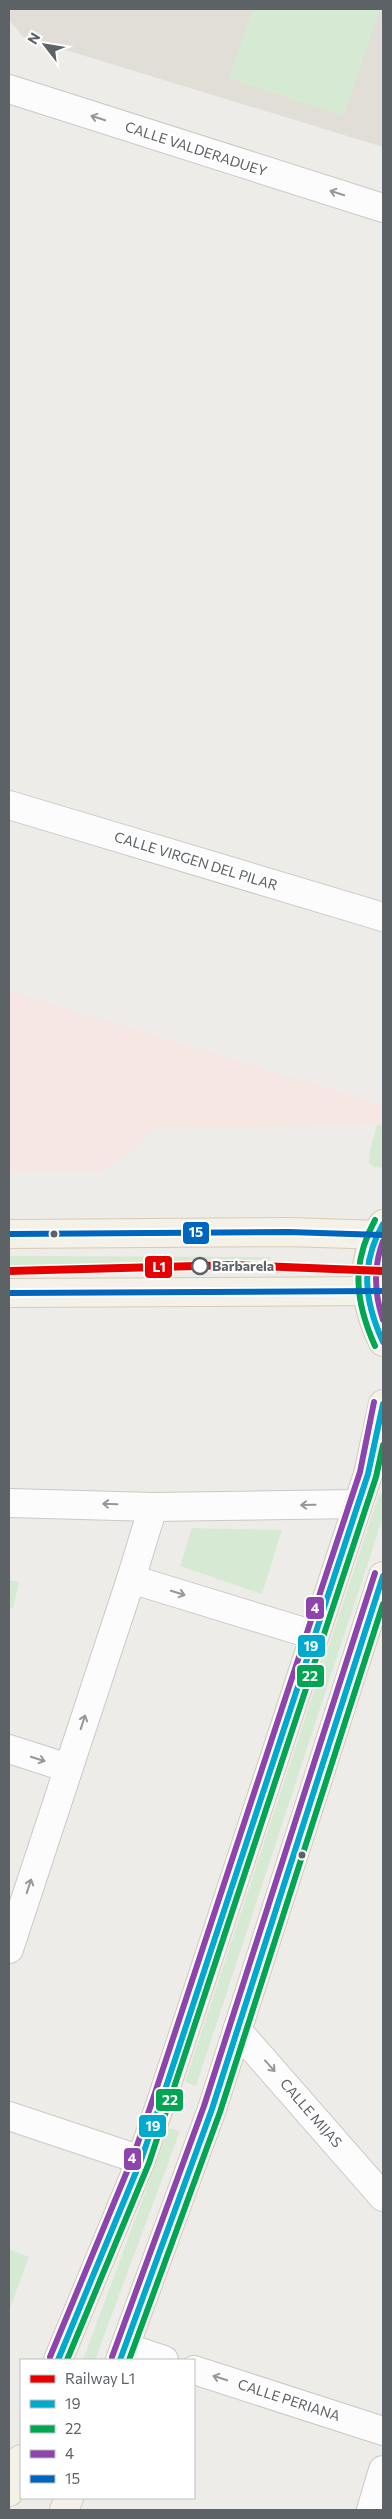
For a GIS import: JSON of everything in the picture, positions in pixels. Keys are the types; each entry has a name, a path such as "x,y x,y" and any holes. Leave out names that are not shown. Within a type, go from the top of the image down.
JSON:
{"main road":[{"path":"9,1234 381,1232 368,1262 374,1291 372,1320 383,1342"},
{"path":"9,1293 374,1291"},
{"path":"58,2359 141,2160 356,1504 368,1474 383,1404"},
{"path":"122,2354 212,2109 383,1576"},
{"path":"9,2492 20,2462"}],"street":[{"name":"CALLE VALDERADUEY","path":"9,90 383,208"},
{"name":"CALLE VIRGEN DEL PILAR","path":"9,804 383,917"},
{"path":"9,1503 153,1507 356,1504"},
{"path":"9,1949 13,1922 68,1768 153,1507"},
{"path":"131,1579 314,1635"},
{"path":"9,1749 68,1768"},
{"name":"CALLE MIJAS","path":"237,2030 383,2197"},
{"path":"9,2116 141,2160"},
{"path":"122,2354 157,2359"},
{"name":"CALLE PERIANA","path":"195,2370 383,2431"},
{"path":"371,2510 383,2470"}],"shaded area":[{"path":"9,9 383,9 383,147 23,37 9,20"},
{"path":"9,991 383,1105 383,1124 151,1129 132,1153 98,1172 9,1171"}],"green space":[{"path":"253,9 380,9 344,116 229,78"},
{"path":"383,1124 383,1168 374,1167 369,1163 369,1154 377,1125"},
{"path":"9,1256 270,1257 270,1268 9,1267"},
{"path":"379,1494 383,1496 383,1517 196,2086 185,2082"},
{"path":"192,1528 282,1530 262,1594 180,1566"},
{"path":"9,1580 19,1582 13,1608 9,1607"},
{"path":"169,2128 180,2131 95,2359 83,2359"},
{"path":"9,2249 29,2257 9,2311"}],"rail line":[{"name":"L1","path":"9,1271 234,1265 383,1271"}],"transit line":[{"name":"22","path":"375,1220 362,1252 358,1283 363,1314 375,1346"},
{"name":"19","path":"383,1224 371,1254 367,1283 372,1312 383,1342"},
{"name":"15","path":"9,1234 288,1232 383,1235"},
{"name":"4","path":"383,1241 376,1271 376,1290 383,1320"},
{"name":"15","path":"9,1293 383,1291"},
{"name":"4","path":"50,2357 133,2157 153,2099 360,1472 374,1402"},
{"name":"19","path":"58,2359 141,2160 161,2102 368,1474 383,1404"},
{"name":"22","path":"67,2359 149,2163 376,1477 383,1445"},
{"name":"4","path":"112,2357 204,2106 375,1573"},
{"name":"19","path":"120,2359 212,2109 383,1576"},
{"name":"22","path":"129,2359 220,2112 383,1604"}],"place":[{"name":"Barbarela","path":"200,1266"}]}
